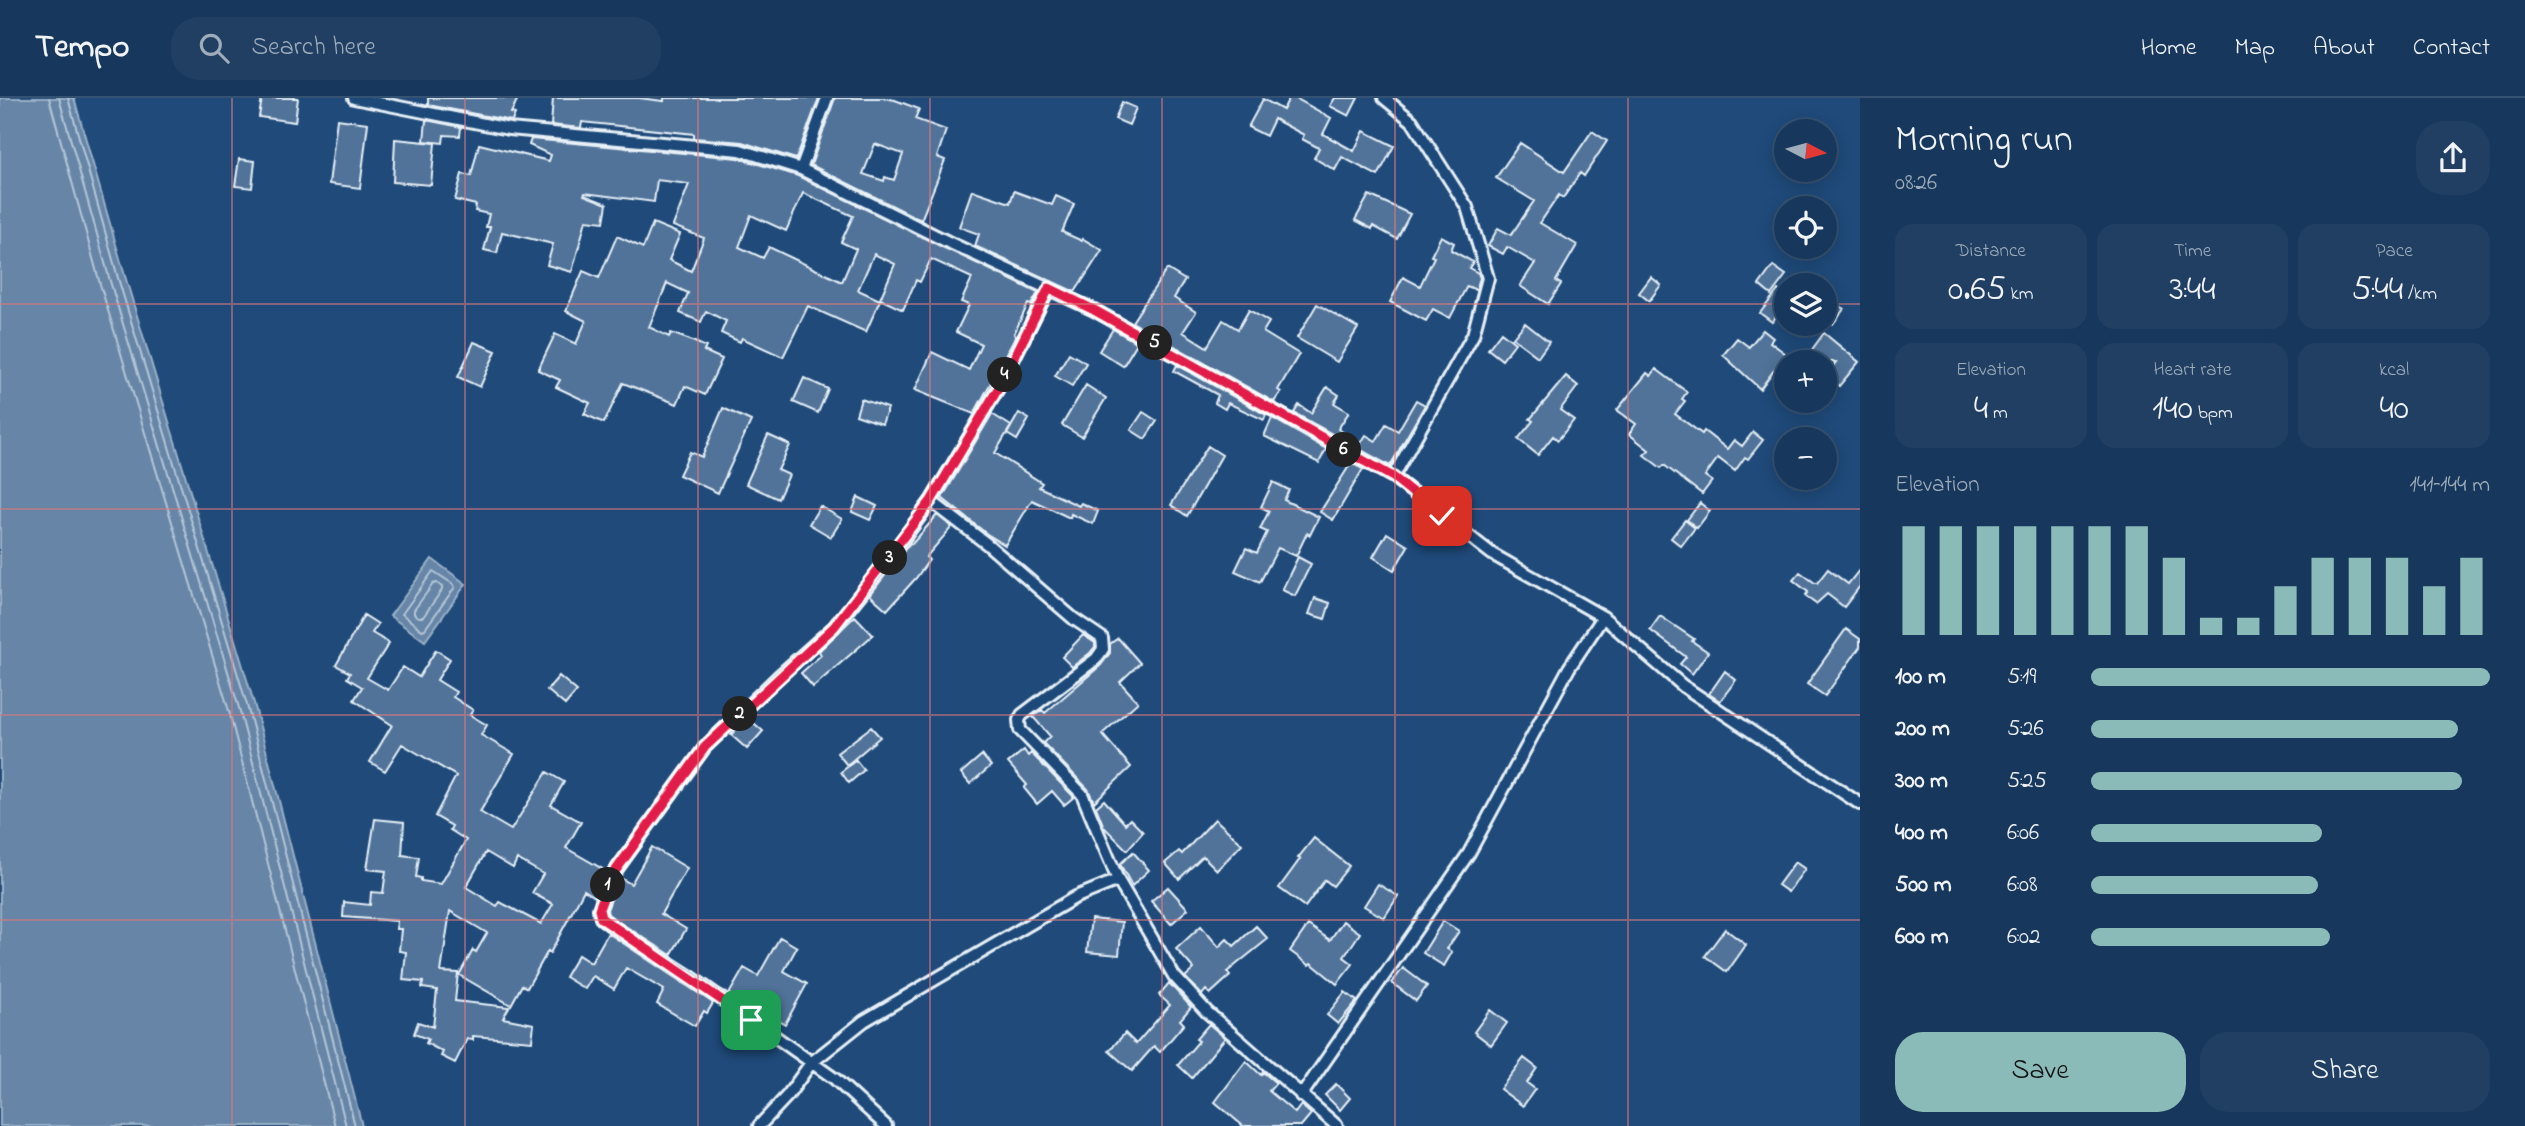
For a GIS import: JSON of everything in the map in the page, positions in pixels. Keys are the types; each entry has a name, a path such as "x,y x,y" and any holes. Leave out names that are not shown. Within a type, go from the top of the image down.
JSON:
{"street":[{"path":"354,98 509,129 740,150 801,169 1094,310 1393,477 1492,554 1603,617 1683,686 1860,804"},
{"path":"801,169 827,98"},
{"path":"1384,98 1412,121 1467,207 1488,278 1473,335 1393,477"},
{"path":"886,1126 835,1079 691,977 614,928 601,918 599,909 611,877 705,747 834,627 931,501 1002,382 1049,288"},
{"path":"931,501 1102,638 1103,649 1096,659 1022,715 1018,723 1020,730 1082,794 1118,880 1174,976 1207,1012 1338,1126"},
{"path":"1301,1096 1469,853 1569,668 1603,617"},
{"path":"759,1126 788,1095 811,1063 864,1021 1076,897 1118,880"}],"water":[{"path":"0,98 74,98 254,703 362,1126 0,1126"},
{"path":"432,559 466,584 425,641 390,616"}],"building":[{"path":"262,98 298,98 295,122 259,117"},
{"path":"428,98 518,98 511,113 515,114 512,121 428,105"},
{"path":"553,98 639,98 664,101 664,98 819,98 796,159 742,142 694,138 694,134 582,122 581,128 551,125"},
{"path":"835,98 895,100 919,109 915,119 946,130 937,157 945,160 921,220 811,165","holes":["875,144 903,154 894,180 885,177 884,181 863,174"]},
{"path":"1289,98 1295,98 1331,118 1323,134 1354,151 1364,131 1394,146 1378,176 1342,157 1335,170 1314,158 1319,148 1302,139 1304,135 1274,119 1266,136 1248,127 1263,99 1283,110"},
{"path":"1335,98 1358,98 1349,116 1330,106"},
{"path":"1122,102 1136,108 1129,125 1115,119"},
{"path":"337,119 368,123 360,188 329,184"},
{"path":"426,120 461,127 460,136 444,135 443,143 424,141"},
{"path":"1592,131 1607,141 1584,176 1580,173 1563,198 1559,195 1540,223 1577,245 1556,281 1561,284 1548,304 1520,286 1535,263 1507,247 1503,254 1488,246 1498,228 1511,235 1534,201 1496,178 1520,143 1564,172"},
{"path":"395,139 435,143 431,185 393,182"},
{"path":"531,139 738,158 798,176 1038,293 1031,305 1028,304 1014,334 1016,336 974,414 915,390 932,352 969,370 981,344 956,332 969,305 961,302 972,278 931,259 920,282 916,280 903,310 880,299 895,264 874,254 858,290 880,300 866,332 808,306 783,357 742,338 740,342 721,333 726,321 706,311 701,322 680,313 688,293 667,283 649,327 669,337 671,333 706,347 704,351 722,359 705,395 685,386 677,404 623,383 604,423 584,414 590,403 556,387 560,380 538,370 555,334 576,344 586,321 566,311 583,271 599,278 617,236 643,248 653,223 680,234 669,260 691,271 704,238 673,226 689,184 657,180 654,202 585,193 584,195 607,204 604,222 586,220 572,272 547,265 553,244 502,232 497,253 484,250 490,227 486,227 489,214 475,211 476,205 455,200 462,174 471,176 479,144 549,161 551,155 529,145","holes":["803,193 853,216 841,242 856,249 842,282 769,247 763,258 739,247 751,215 786,231"]},
{"path":"239,159 255,161 252,188 235,186"},
{"path":"972,190 1010,203 1014,191 1052,205 1056,196 1074,204 1062,232 1082,241 1083,239 1102,250 1075,292 975,246 979,234 959,227"},
{"path":"1369,195 1410,214 1397,239 1355,220"},
{"path":"1441,236 1454,243 1451,250 1473,262 1469,268 1478,273 1480,278 1476,290 1467,286 1450,318 1433,309 1426,321 1390,302 1403,277 1420,286"},
{"path":"1773,266 1783,273 1774,273 1774,291 1771,295 1759,285"},
{"path":"1167,269 1185,280 1174,298 1196,312 1183,332 1207,347 1223,320 1238,329 1249,310 1269,322 1263,332 1299,354 1274,402 1132,322"},
{"path":"1651,277 1661,285 1649,301 1639,293"},
{"path":"1774,295 1772,322 1760,313"},
{"path":"1317,304 1358,328 1337,362 1297,338"},
{"path":"1837,304 1844,309 1837,319"},
{"path":"1525,323 1549,342 1538,357 1513,338"},
{"path":"1113,329 1137,343 1123,366 1099,351"},
{"path":"1763,330 1773,338 1770,342 1781,350 1774,350 1774,370 1760,389 1723,355 1737,338 1749,347"},
{"path":"1501,332 1515,343 1502,360 1488,349"},
{"path":"1822,336 1828,336 1859,362 1839,386 1837,350 1812,350"},
{"path":"474,342 496,351 480,387 458,377"},
{"path":"1069,353 1086,363 1072,386 1055,376"},
{"path":"1177,365 1266,415 1264,420 1228,403 1225,409 1215,403 1218,395 1174,371"},
{"path":"1656,369 1687,392 1682,399 1685,401 1675,414 1702,434 1704,431 1727,449 1734,440 1742,446 1753,432 1763,440 1735,471 1718,458 1705,476 1712,481 1702,494 1664,465 1661,468 1644,455 1649,450 1629,434 1636,424 1617,410 1647,373 1651,376"},
{"path":"1566,376 1578,386 1560,410 1574,420 1558,440 1553,436 1538,455 1518,439 1533,421 1530,419"},
{"path":"804,378 828,389 818,413 793,402"},
{"path":"1086,385 1106,398 1082,437 1062,425"},
{"path":"1327,387 1339,395 1334,403 1349,412 1338,429 1361,443 1366,435 1376,441 1386,424 1398,431 1416,400 1425,405 1390,466 1294,413 1299,405 1311,413"},
{"path":"861,399 888,408 882,424 856,415"},
{"path":"723,408 751,421 718,493 679,475 690,452 702,457"},
{"path":"1143,412 1157,421 1145,439 1131,430"},
{"path":"1019,413 1029,419 1017,440 1007,434"},
{"path":"992,414 1011,426 995,453 1042,483 1039,487 1079,506 1081,503 1098,511 1093,524 1071,514 1070,518 1032,500 1005,545 942,498"},
{"path":"1272,418 1326,449 1319,463 1264,436"},
{"path":"768,435 790,445 778,470 789,475 778,499 746,484"},
{"path":"1208,446 1222,455 1187,516 1171,505"},
{"path":"1351,463 1363,469 1333,520 1320,512"},
{"path":"1273,482 1289,490 1284,500 1319,517 1310,535 1307,533 1296,556 1278,548 1260,582 1235,571 1246,548 1257,553 1267,532 1260,529 1269,511 1261,507"},
{"path":"858,497 877,506 870,520 852,512"},
{"path":"1700,503 1710,511 1697,528 1687,520"},
{"path":"820,506 842,519 831,537 809,524"},
{"path":"937,515 952,527 926,557 929,560 916,578 887,610 870,595 910,543 912,544"},
{"path":"1685,520 1695,528 1681,546 1671,538"},
{"path":"1387,533 1408,546 1394,570 1373,557"},
{"path":"1298,557 1311,564 1295,596 1282,590"},
{"path":"1828,569 1848,584 1860,569 1860,586 1844,607 1827,594 1816,604 1805,596 1808,592 1793,580 1800,572 1817,583"},
{"path":"1315,598 1330,603 1325,619 1309,614"},
{"path":"364,615 378,624 372,633 389,643 367,678 388,690 403,667 419,677 436,650 450,659 437,680 456,692 453,697 473,710 470,715 487,725 481,735 514,754 480,812 511,830 547,772 564,782 551,805 581,822 566,848 606,871 595,897 584,890 550,953 548,951 527,988 522,985 511,1005 459,975 473,950 476,952 487,933 450,911 441,972 458,973 455,1001 509,1007 503,1018 534,1024 532,1041 473,1036 473,1040 467,1039 455,1063 441,1056 443,1052 426,1043 428,1039 414,1034 418,1022 433,1027 437,990 422,988 423,982 403,980 406,952 399,951 401,929 396,929 397,921 343,917 344,902 370,905 371,892 383,893 386,871 367,869 375,819 404,822 402,855 419,857 416,877 421,878 421,881 441,884 466,840 450,830 452,826 435,816 456,776 402,744 385,771 370,762 392,725 354,700 362,687 347,678 350,673 336,665","holes":["486,852 513,868 517,859 543,874 532,893 553,904 541,924 500,902 497,906 466,887"]},
{"path":"855,616 873,635 813,687 801,673 821,655 819,651"},
{"path":"1660,616 1708,652 1692,674 1680,664 1686,657 1650,630"},
{"path":"1846,629 1860,639 1860,647 1825,696 1807,684"},
{"path":"1083,635 1095,643 1095,647 1072,667 1062,657"},
{"path":"1118,638 1140,663 1120,682 1138,702 1102,734 1131,767 1094,802 1088,789 1043,743 1050,736 1033,717 1042,710 1045,713 1101,665 1110,653 1110,644"},
{"path":"1725,671 1736,680 1720,701 1709,694"},
{"path":"559,676 577,691 565,705 547,690"},
{"path":"747,717 763,731 747,749 731,735"},
{"path":"871,727 880,737 847,765 837,753"},
{"path":"1024,750 1028,756 1031,753 1074,797 1064,805 1052,791 1037,804 1024,788 1027,785 1008,763"},
{"path":"982,755 991,766 970,784 961,773"},
{"path":"856,760 864,770 849,783 841,772"},
{"path":"1104,800 1125,824 1130,819 1143,832 1127,850 1104,827 1096,807"},
{"path":"1215,819 1242,844 1217,870 1203,856 1179,879 1165,863 1179,851 1182,854"},
{"path":"1314,838 1349,866 1333,886 1325,880 1305,907 1279,888"},
{"path":"652,847 687,868 661,914 686,929 671,955 619,922 608,914 607,910 618,881 622,879 631,884"},
{"path":"1133,852 1149,870 1132,886 1120,864"},
{"path":"1795,862 1805,869 1788,892 1778,885"},
{"path":"1378,884 1398,896 1384,918 1364,906"},
{"path":"1168,887 1188,909 1171,924 1151,901"},
{"path":"1091,919 1122,922 1119,955 1087,952"},
{"path":"1343,921 1360,933 1344,957 1353,964 1337,984 1311,963 1309,965 1290,951 1308,925 1330,940"},
{"path":"1443,921 1459,931 1447,949 1452,952 1444,966 1423,953"},
{"path":"1201,926 1219,947 1227,939 1234,946 1256,926 1268,939 1227,972 1230,976 1210,994 1206,990 1202,995 1185,977 1194,969 1176,949"},
{"path":"1725,929 1746,945 1727,972 1705,956"},
{"path":"608,933 713,1003 707,1013 704,1011 695,1026 657,1004 664,990 626,968 614,989 593,976 585,989 565,977 578,955 591,963"},
{"path":"780,937 797,947 784,971 807,984 785,1024 764,1012 761,1017 729,994 744,968 758,976"},
{"path":"1403,968 1427,986 1416,1001 1392,983"},
{"path":"1169,983 1191,1007 1180,1020 1184,1024 1160,1052 1154,1046 1132,1071 1109,1051 1125,1033 1136,1044 1170,1005 1159,995"},
{"path":"1345,992 1357,1001 1338,1024 1327,1015"},
{"path":"1490,1010 1507,1023 1491,1045 1474,1032"},
{"path":"736,1019 754,1031 747,1043 728,1033"},
{"path":"1209,1024 1225,1038 1192,1078 1178,1065 1199,1041 1196,1039"},
{"path":"1524,1058 1537,1068 1527,1083 1535,1089 1523,1106 1500,1089"},
{"path":"1246,1061 1261,1075 1263,1072 1276,1083 1269,1091 1295,1113 1301,1105 1311,1114 1301,1126 1243,1126 1215,1102"},
{"path":"1336,1084 1350,1098 1340,1110 1325,1095"}],"route":[{"path":"751,1020 601,918 599,909 611,877 705,747 834,627 888,560 931,501 1002,382 1049,288 1094,310 1393,477 1442,516"}]}
